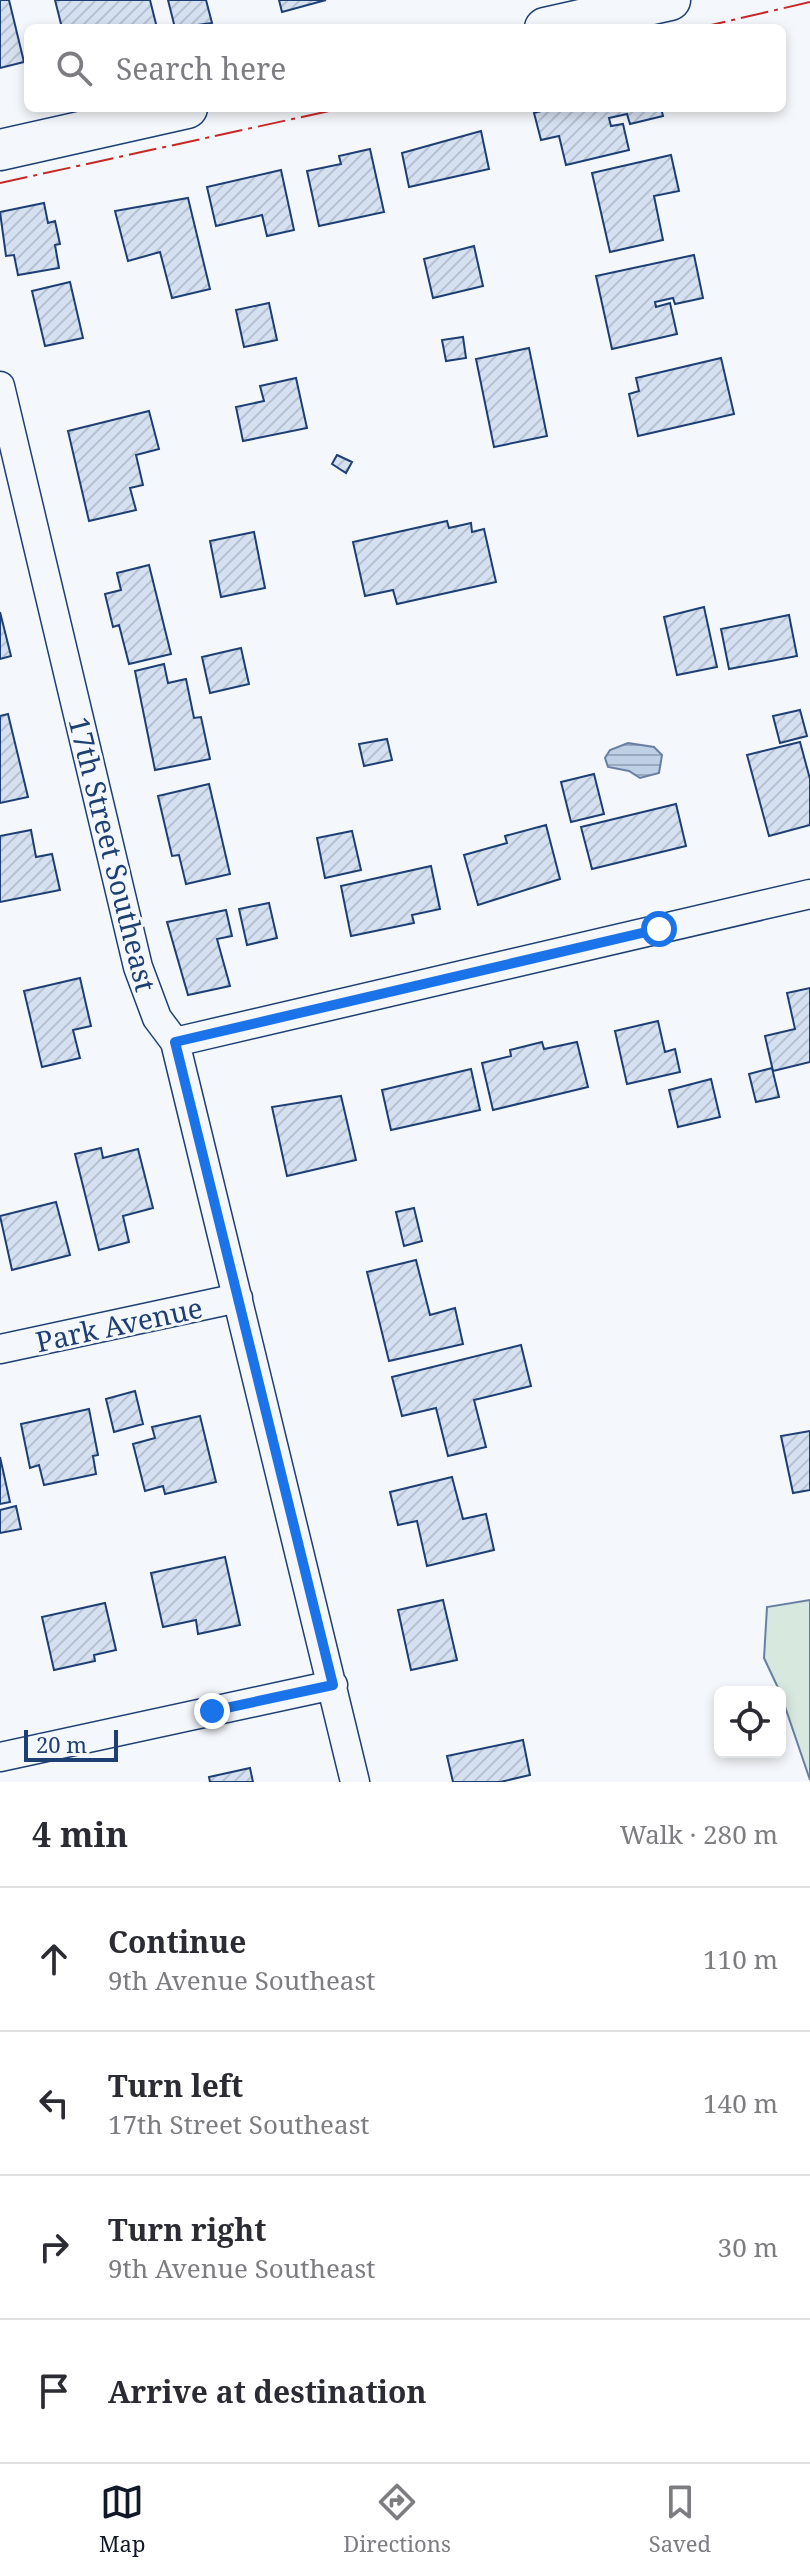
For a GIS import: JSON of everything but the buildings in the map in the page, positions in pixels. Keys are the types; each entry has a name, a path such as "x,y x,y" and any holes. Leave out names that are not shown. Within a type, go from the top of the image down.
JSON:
{"street":[{"path":"563,24 670,0"},
{"path":"0,150 169,112"},
{"name":"17th Street Southeast","path":"0,386 138,967 157,1018 175,1042 355,1782"},
{"path":"175,1042 810,894"},
{"name":"Park Avenue","path":"0,1349 238,1298"},
{"path":"0,1757 333,1685"}],"shaded area":[{"path":"810,1600 810,1780 786,1710 786,1686 777,1686 764,1658 767,1607"}],"water":[{"path":"628,743 654,747 662,755 659,773 640,778 629,771 608,767 605,758 610,750"}],"power":[{"path":"715,24 810,2"},
{"path":"0,183 325,112"}],"route":[{"path":"212,1711 333,1685 175,1042 659,929"}]}
